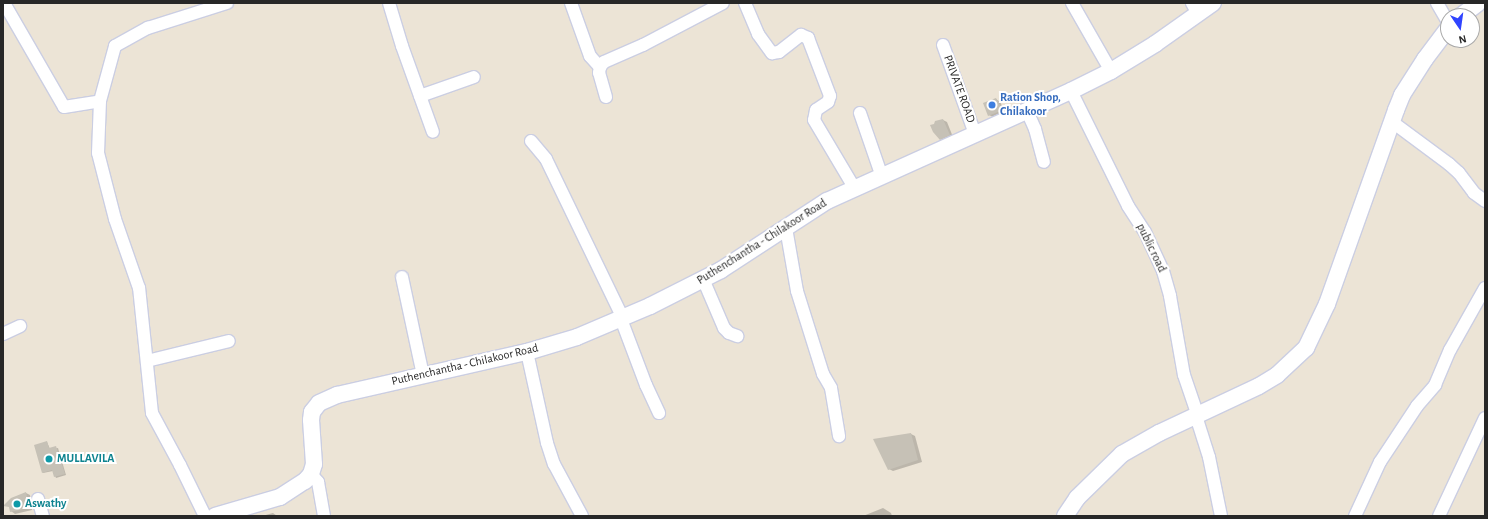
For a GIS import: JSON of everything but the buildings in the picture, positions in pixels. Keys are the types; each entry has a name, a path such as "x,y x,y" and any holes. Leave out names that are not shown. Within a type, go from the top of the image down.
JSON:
{"main road":[{"name":"Puthenchantha - Chilakoor Road","path":"311,474 314,457 311,420 312,412 320,403 337,395 526,352 577,337 622,319 721,270 828,201 1071,91 1111,70 1195,8 1213,3"},
{"path":"1065,516 1077,498 1122,454 1159,433 1197,416 1278,375 1306,348 1327,304 1391,121 1402,95 1440,39"},
{"path":"215,516 240,513 280,498 305,481 311,474"}],"street":[{"path":"4,3 64,107 100,101"},
{"path":"205,516 180,465 152,414 139,288 115,219 98,154 100,101 115,46 148,28 227,3"},
{"path":"389,3 402,46 433,132"},
{"path":"571,3 590,56 600,67"},
{"path":"606,97 599,72 600,67 606,61 642,45 723,3"},
{"path":"745,3 758,34 772,53 779,52 801,35 808,38 830,96 828,102 816,110 814,120 854,189"},
{"path":"1072,3 1111,70"},
{"name":"PRIVATE ROAD","path":"943,45 975,134"},
{"path":"420,96 474,77"},
{"name":"public road","path":"1071,91 1128,206 1145,232 1163,271 1170,296 1184,375 1209,457 1221,516"},
{"path":"1027,111 1035,129 1044,162"},
{"path":"860,113 882,177"},
{"path":"1391,121 1449,164 1459,173 1474,193 1485,201"},
{"path":"531,141 546,159 622,319 646,385 659,413"},
{"path":"786,228 797,291 823,374 831,388 838,436"},
{"path":"402,277 423,376"},
{"path":"703,279 724,328 728,333 738,336"},
{"path":"1355,516 1380,462 1417,406 1435,385 1450,350 1485,288"},
{"path":"3,334 20,326"},
{"path":"151,360 229,341"},
{"path":"526,352 547,443 554,464 582,516"},
{"path":"1439,516 1485,418"},
{"path":"311,474 319,486 324,516"},
{"path":"38,499 43,516"}],"place":[{"name":"Ration Shop, Chilakoor","path":"992,105"},
{"name":"MULLAVILA","path":"49,459"},
{"name":"Aswathy","path":"17,504"}]}
